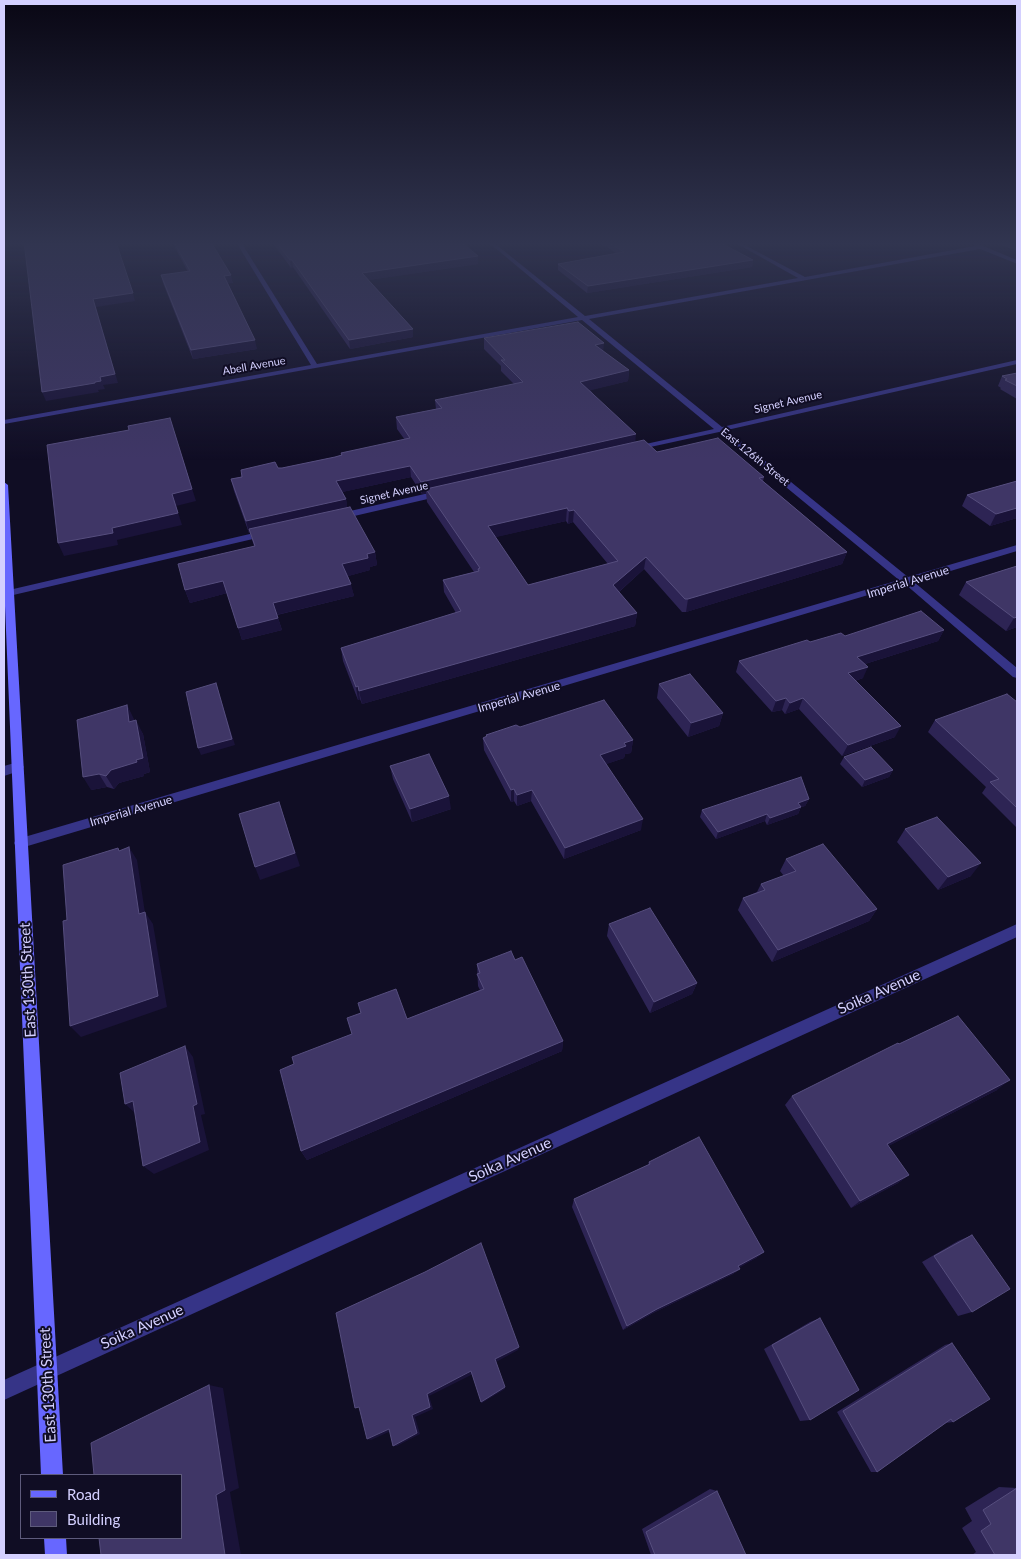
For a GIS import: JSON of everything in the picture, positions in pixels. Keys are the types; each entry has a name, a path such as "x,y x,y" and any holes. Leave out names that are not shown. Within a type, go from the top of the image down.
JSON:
{"street":[{"path":"283,315 315,366"},
{"name":"East 126th Street","path":"579,315 908,582 1017,674"},
{"name":"Abell Avenue","path":"4,422 607,315"},
{"name":"Signet Avenue","path":"628,450 1017,362"},
{"name":"East 130th Street","path":"4,486 9,592 11,769 21,843 52,1474"},
{"name":"Signet Avenue","path":"327,520 453,491"},
{"path":"9,592 278,531"},
{"name":"Imperial Avenue","path":"21,843 908,582 1017,548"},
{"name":"Soika Avenue","path":"4,1390 1017,930"},
{"path":"55,1539 56,1555"}],"building":[{"path":"33,315 98,315 115,374 100,377 101,381 95,383 42,392"},
{"path":"177,315 243,315 255,340 191,350"},
{"path":"331,315 400,315 413,329 349,340"},
{"path":"578,322 604,343 595,345 629,370 580,382 636,434 421,482 410,466 336,481 346,499 246,521 231,479 242,477 241,470 275,462 278,468 282,468 410,438 396,417 442,408 435,400 523,382 501,360 505,360 484,338"},
{"path":"1017,373 1017,386 1005,380 1007,379 1002,376"},
{"path":"170,418 192,489 172,494 178,513 112,528 113,533 58,543 47,445 129,430 128,426"},
{"path":"718,438 764,477 759,478 847,552 688,599 685,599 646,557 613,585 637,613 359,691 341,648 461,611 443,580 479,571 478,569 480,568 426,489 644,440 657,452","holes":["567,508 569,511 574,510 618,561 528,585 488,526"]},
{"path":"1017,481 1017,508 996,514 967,495"},
{"path":"350,507 375,552 367,554 368,558 342,564 351,584 273,603 278,618 238,628 223,581 185,590 178,564 255,546 249,529"},
{"path":"1017,566 1017,617 1014,618 966,582"},
{"path":"921,611 944,630 857,657 868,667 848,673 901,726 848,745 803,698 790,703 786,698 776,701 739,661 807,640 810,642 841,633 845,636"},
{"path":"690,674 723,713 691,723 659,684"},
{"path":"216,683 232,739 198,748 186,692"},
{"path":"1007,694 1017,702 1017,808 990,782 999,779 935,720"},
{"path":"604,700 633,740 624,743 626,746 600,755 643,819 565,848 532,790 517,795 514,789 511,790 483,738 486,735 516,725 520,727"},
{"path":"127,705 129,722 136,720 143,758 136,760 137,762 111,770 106,776 99,774 83,777 77,720"},
{"path":"871,747 893,770 865,780 844,757"},
{"path":"429,754 449,796 410,809 390,766"},
{"path":"801,777 809,799 798,803 801,807 770,818 767,814 718,832 702,810"},
{"path":"279,802 295,853 255,867 239,814"},
{"path":"937,817 981,863 948,877 905,829"},
{"path":"823,844 877,909 778,950 743,898 765,890 761,884 796,871 786,859"},
{"path":"129,847 139,914 145,912 158,996 70,1026 63,921 67,920 63,865 118,848 119,851"},
{"path":"650,908 697,983 654,1002 609,924"},
{"path":"511,951 515,960 522,957 563,1041 301,1151 280,1070 294,1064 292,1057 352,1034 347,1018 361,1013 358,1003 396,989 407,1019 484,989 477,974 480,973 477,964"},
{"path":"958,1016 1010,1080 887,1144 909,1175 860,1201 792,1096 898,1043"},
{"path":"185,1046 197,1104 193,1106 200,1142 143,1166 133,1101 125,1104 120,1073"},
{"path":"699,1137 764,1252 738,1266 740,1269 657,1309 627,1326 574,1199 650,1164 649,1162"},
{"path":"972,1235 1010,1289 972,1312 934,1256"},
{"path":"481,1243 519,1347 495,1359 505,1387 481,1402 471,1371 427,1394 430,1407 412,1415 417,1433 393,1446 389,1429 367,1439 359,1407 355,1408 336,1313 425,1272"},
{"path":"820,1318 859,1390 810,1420 772,1345"},
{"path":"952,1343 990,1399 953,1422 951,1419 877,1472 843,1411"},
{"path":"209,1385 225,1490 216,1495 225,1555 101,1555 99,1539 182,1539 182,1474 94,1474 91,1443"},
{"path":"1017,1488 1017,1555 995,1555 981,1531 991,1524 983,1510"},
{"path":"717,1491 746,1555 655,1555 646,1532"}]}
